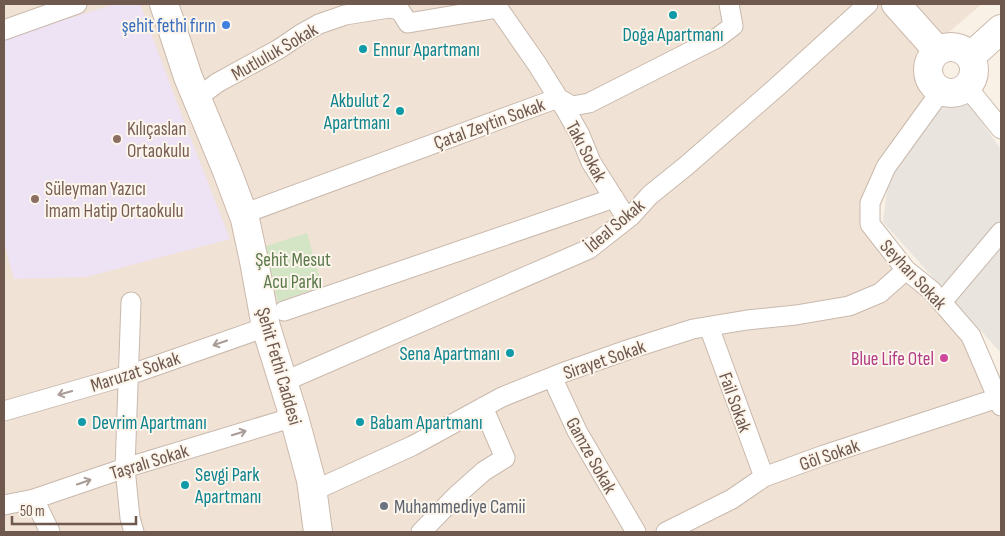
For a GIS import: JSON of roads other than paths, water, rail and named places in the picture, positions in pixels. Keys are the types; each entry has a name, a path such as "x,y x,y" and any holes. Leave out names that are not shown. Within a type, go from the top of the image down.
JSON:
{"street":[{"path":"4,30 77,4"},
{"name":"Şehit Fethi Caddesi","path":"164,4 188,77 243,214 254,261 275,319 284,382 311,480 318,532"},
{"name":"Çatal Zeytin Sokak","path":"243,214 558,98 572,106 589,103 717,38 733,26 729,4"},
{"name":"İdeal Sokak","path":"284,382 589,249 631,216 650,195 701,154 868,4"},
{"path":"896,4 938,51"},
{"name":"Mutluluk Sokak","path":"197,98 217,83 279,49 301,34 319,24 345,15 395,6 408,23 498,8"},
{"name":"Takı Sokak","path":"498,8 558,98 580,135 591,162 627,219"},
{"path":"970,57 1001,29"},
{"path":"944,48 958,48 970,57 973,63 974,74 971,81 954,89 935,87 931,82 928,69 929,62 938,51 944,48"},
{"path":"954,89 1001,129"},
{"name":"Seyhan Sokak","path":"954,89 886,167 870,203 870,224 906,270 932,290 971,336 1000,400"},
{"name":"Maruzat Sokak","path":"4,411 129,375 275,319 614,198"},
{"path":"942,302 1001,232"},
{"name":"Sirayet Sokak","path":"312,491 412,446 502,397 552,377 630,348 693,329 849,306 880,293 906,270"},
{"path":"131,302 125,468 130,518 134,532"},
{"name":"Fail Sokak","path":"708,326 764,477"},
{"name":"Gamze Sokak","path":"552,377 577,431 636,532"},
{"name":"Göl Sokak","path":"666,532 732,499 764,477 824,455 1000,400"},
{"path":"421,532 457,495 484,471 505,458 483,408"},
{"name":"Taşralı Sokak","path":"4,505 34,499 125,468 294,416"},
{"path":"34,499 50,532"}],"place":[{"name":"Doğa Apartmanı","path":"673,15"},
{"name":"şehit fethi fırın","path":"226,25"},
{"name":"Ennur Apartmanı","path":"363,49"},
{"name":"Akbulut 2 Apartmanı","path":"400,111"},
{"name":"Kılıçaslan Ortaokulu","path":"117,139"},
{"name":"Süleyman Yazıcı İmam Hatip Ortaokulu","path":"35,199"},
{"name":"Sena Apartmanı","path":"510,353"},
{"name":"Blue Life Otel","path":"944,358"},
{"name":"Devrim Apartmanı","path":"82,422"},
{"name":"Babam Apartmanı","path":"360,422"},
{"name":"Sevgi Park Apartmanı","path":"185,485"},
{"name":"Muhammediye Camii","path":"384,506"}],"park label":[{"name":"Şehit Mesut Acu Parkı","path":"293,270"}]}
